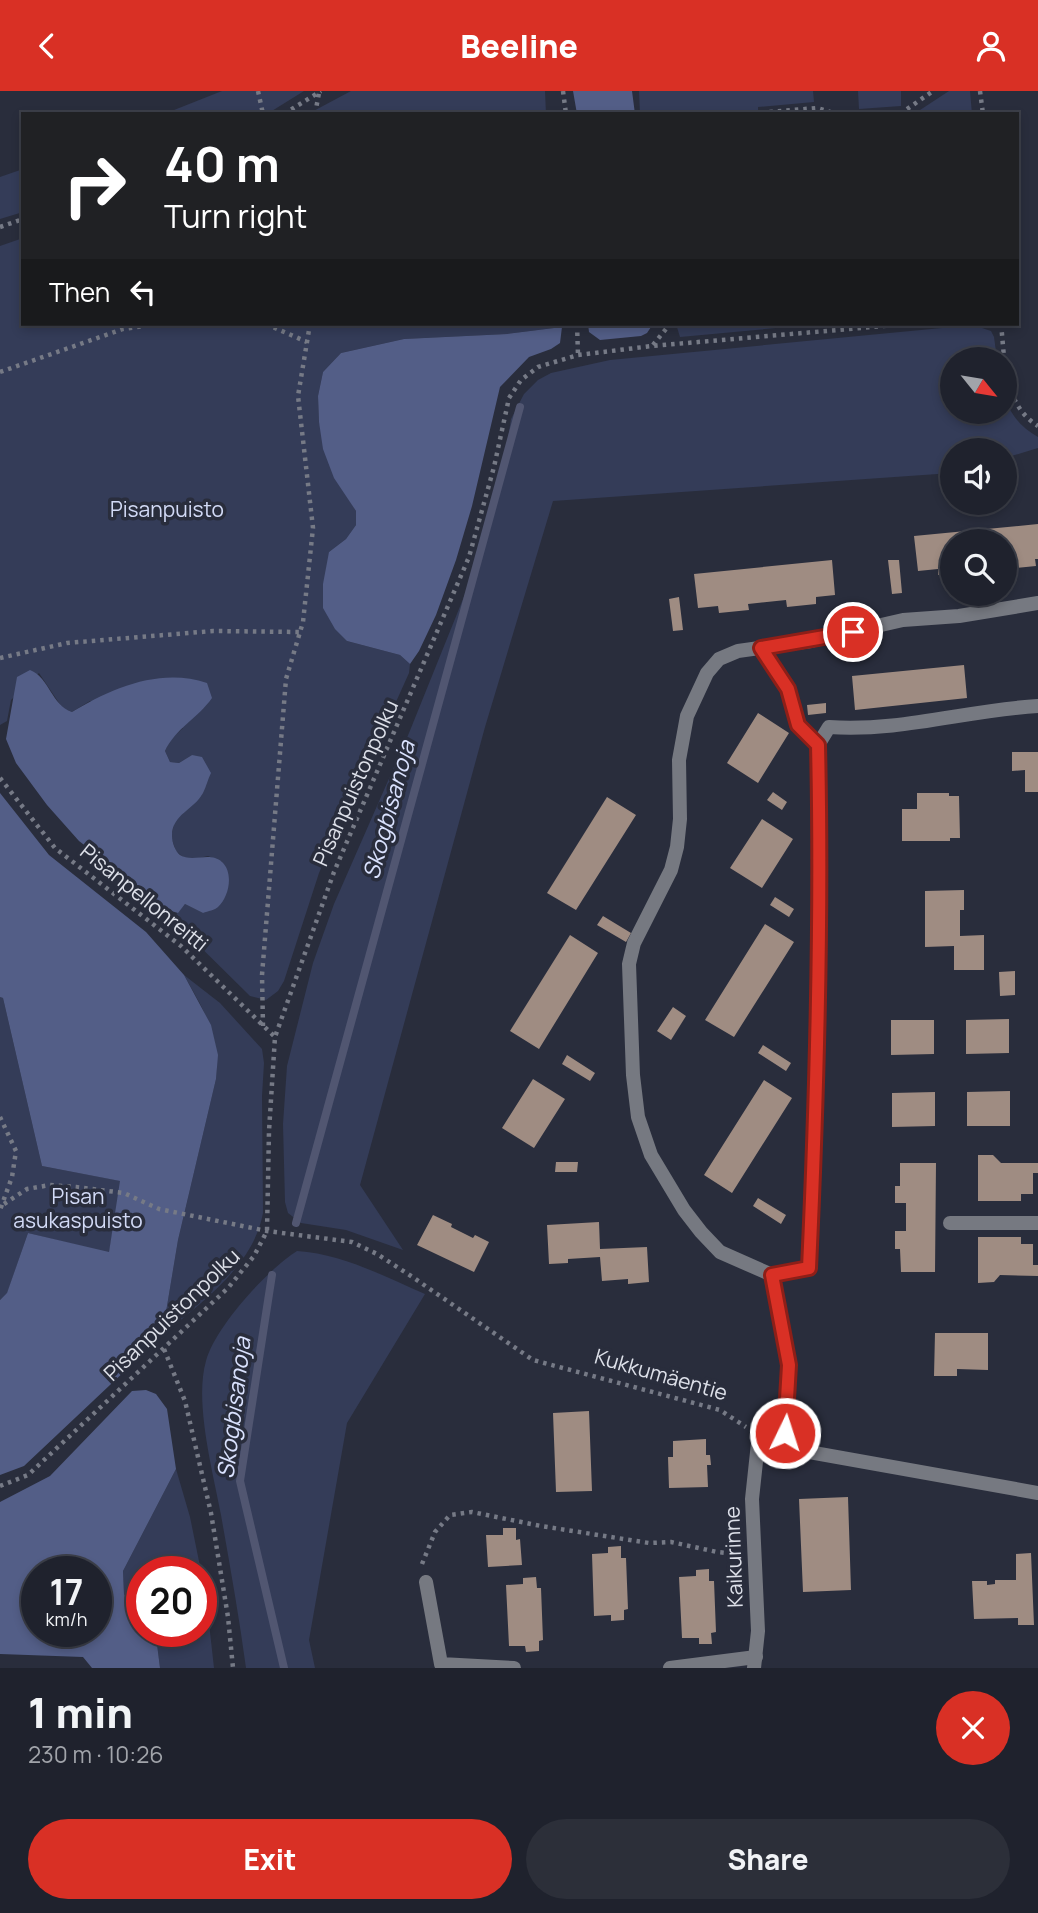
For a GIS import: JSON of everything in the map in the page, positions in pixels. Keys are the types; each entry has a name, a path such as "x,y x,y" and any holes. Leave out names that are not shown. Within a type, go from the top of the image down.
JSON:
{"street":[{"path":"1038,603 903,620 811,641 738,651 719,659 707,673 687,716 679,759 680,819 671,870 634,943 629,964 638,1117 650,1155 684,1210 720,1252 772,1275 809,1268 816,1113 820,835 818,745 829,727 861,729 909,725 1000,708 1038,706"},
{"path":"761,648 788,689 798,725 818,745"},
{"path":"950,1223 1038,1223"},
{"path":"772,1275 789,1365 784,1448"},
{"path":"758,1443 1038,1493"},
{"name":"Kaikurinne","path":"755,1663 758,1631 752,1499 758,1443"},
{"path":"426,1582 440,1664 513,1668"},
{"path":"670,1668 755,1663"}],"path":[{"path":"258,91 263,112"},
{"path":"287,112 320,91"},
{"path":"315,112 320,91"},
{"path":"563,91 566,112"},
{"path":"903,112 933,91"},
{"path":"979,91 983,112"},
{"path":"768,112 817,108 830,112"},
{"path":"0,227 21,220"},
{"path":"0,372 123,329 143,326"},
{"path":"271,326 307,342"},
{"path":"263,1026 262,975 286,679 300,632 313,528 298,396 310,326"},
{"path":"577,326 578,355"},
{"path":"652,346 668,326"},
{"name":"Pisanpuistonpolku","path":"0,1486 28,1475 228,1288 254,1256 267,1231 275,1037 334,872 470,557 509,398 521,380 538,367 578,355 884,326"},
{"path":"1001,326 1006,373 1012,398 1038,426"},
{"path":"0,658 67,643 213,631 300,632"},
{"name":"Pisanpellonreitti","path":"0,778 55,848 160,929 217,979 275,1037"},
{"path":"0,1117 16,1151 12,1177 0,1210"},
{"name":"Kukkumäentie","path":"4,1204 27,1189 50,1185 76,1187 124,1193 159,1209 267,1231 352,1242 411,1276 533,1360 720,1410 744,1426 758,1443"},
{"path":"164,1349 185,1401 211,1513 228,1617 233,1668"},
{"path":"426,1582 422,1564 435,1532 450,1515 472,1512 541,1526 649,1542 671,1542 717,1552 755,1556"}],"green space":[{"path":"222,91 304,91 270,112 169,112"},
{"path":"351,91 545,91 546,112 312,112"},
{"path":"639,91 813,91 814,102 758,107 758,112 640,112"},
{"path":"858,91 901,91 901,106 859,109"},
{"path":"949,91 970,91 972,112 917,112"},
{"path":"21,170 21,213 0,219 0,177"},
{"name":"Pisanpuisto","path":"21,239 21,326 562,326 507,334 404,339 341,353 323,372 318,396 319,422 347,496 356,511 356,525 346,539 329,552 347,641 400,655 410,664 409,673 319,873 284,981 278,991 266,1000 250,996 172,919 185,904 203,913 222,862 208,856 194,859 183,857 176,851 171,837 175,820 202,795 192,755 179,763 170,762 165,751 170,740 183,728 90,701 72,712 63,709 39,673 11,700 7,721 0,725 0,246"},
{"path":"677,326 798,326 680,337"},
{"path":"976,326 991,331 995,347 940,347 940,424 1017,424 1017,420 1038,437 1038,448 1017,454 1017,438 940,438 940,474 553,501 485,727 360,1185 403,1250 346,1230 301,1223 288,1213 285,1202 283,1124 287,1066 313,963 334,904 409,733 488,537 499,496 511,419 524,394 538,380 551,373 610,360"},
{"path":"184,975 220,1003 262,1049 263,1213 257,1232 237,1267 162,1336 178,1240 216,1079 217,1063 209,1024"},
{"name":"Pisan asukaspuisto","path":"0,997 3,998 42,1166 121,1181 109,1253 28,1233 7,1294 0,1300"},
{"path":"297,1251 347,1261 425,1294 347,1423 309,1640 315,1668 246,1668 206,1437 203,1378 211,1347 231,1316 271,1271"},
{"path":"176,1469 198,1556 131,1556"},
{"path":"126,1565 126,1597 124,1594 123,1571"},
{"path":"157,1647 212,1647 214,1668 160,1668"}],"shaded area":[{"path":"573,91 632,91 635,112 577,112"},
{"path":"588,326 652,326 641,336 600,340 589,332"},
{"path":"562,327 560,343 529,357 500,387 472,506 456,560 436,615 419,651 410,664 400,655 347,641 335,629 323,608 323,584 329,552 346,539 356,525 356,511 334,478 323,449 318,396 323,372 341,353 404,339 507,334"},
{"path":"30,670 42,679 59,704 72,712 120,688 154,679 172,677 207,683 212,698 175,736 165,751 170,762 179,763 192,755 202,757 211,773 199,799 179,817 172,836 180,855 190,858 212,857 226,867 229,885 222,903 217,908 203,913 185,904 178,913 168,910 79,841 47,805 16,763 6,739 17,677"},
{"path":"0,793 49,855 146,932 184,975 211,1025 218,1055 216,1079 178,1240 162,1336 24,1466 0,1475 0,1300 7,1293 28,1233 109,1252 120,1181 42,1166 3,998 0,997"},
{"path":"146,1390 156,1394 167,1409 176,1469 131,1556 126,1556 123,1571 126,1647 157,1647 160,1668 92,1668 83,1657 0,1654 0,1502 50,1476 132,1391"}],"building":[{"path":"1038,524 1036,566 1017,568 1017,529 986,529"},
{"path":"940,533 940,575 938,569 918,571 914,536"},
{"path":"832,560 835,595 816,597 816,604 787,607 786,600 748,604 749,610 719,613 718,606 698,608 694,574"},
{"path":"888,560 899,560 902,593 892,594"},
{"path":"679,597 683,630 673,631 669,599"},
{"path":"964,665 967,698 855,710 852,676"},
{"path":"826,703 826,713 808,715 807,705"},
{"path":"758,713 789,733 758,783 727,763"},
{"path":"1012,752 1038,752 1038,792 1025,792 1025,770 1012,771"},
{"path":"773,792 787,802 782,810 767,800"},
{"path":"917,793 949,793 949,796 959,796 960,838 950,838 950,841 902,841 902,809 917,809"},
{"path":"607,797 636,815 576,910 547,893"},
{"path":"762,819 793,839 762,888 730,868"},
{"path":"964,890 964,910 960,910 960,936 984,935 984,970 954,970 954,946 925,947 925,891"},
{"path":"775,897 794,909 789,917 770,905"},
{"path":"603,916 631,933 626,942 597,925"},
{"path":"765,924 794,942 734,1037 705,1020"},
{"path":"570,935 598,953 539,1049 510,1031"},
{"path":"1015,971 1015,995 1000,996 999,972"},
{"path":"673,1007 686,1016 671,1040 657,1031"},
{"path":"1009,1019 1009,1053 966,1054 966,1020"},
{"path":"891,1020 934,1020 934,1054 891,1055"},
{"path":"763,1045 791,1063 786,1071 758,1053"},
{"path":"567,1055 595,1073 590,1081 562,1064"},
{"path":"533,1079 565,1099 534,1148 502,1128"},
{"path":"764,1080 792,1098 732,1193 704,1175"},
{"path":"1010,1091 1010,1126 967,1126 967,1092"},
{"path":"935,1092 935,1126 892,1127 892,1093"},
{"path":"978,1155 993,1155 1001,1163 1038,1163 1038,1173 1033,1173 1033,1194 1021,1194 1021,1201 978,1201"},
{"path":"556,1162 578,1162 577,1172 555,1172"},
{"path":"900,1163 936,1163 935,1272 901,1272 900,1249 895,1249 895,1231 906,1231 906,1203 895,1203 895,1186 900,1186"},
{"path":"758,1198 786,1215 781,1224 753,1206"},
{"path":"433,1215 473,1238 475,1235 489,1242 474,1272 417,1245"},
{"path":"599,1222 600,1249 647,1247 649,1282 628,1284 628,1279 602,1281 600,1257 568,1259 568,1263 549,1264 547,1225"},
{"path":"978,1237 1021,1237 1021,1244 1033,1244 1033,1265 1038,1265 1038,1276 1000,1275 994,1282 978,1283"},
{"path":"935,1333 988,1333 988,1370 957,1369 957,1376 934,1376"},
{"path":"589,1411 592,1491 556,1492 553,1413"},
{"path":"706,1439 706,1455 710,1455 711,1465 707,1465 708,1487 669,1488 668,1457 673,1457 673,1441"},
{"path":"848,1497 851,1590 803,1592 799,1499"},
{"path":"503,1528 516,1528 516,1540 520,1539 522,1565 488,1567 486,1535 503,1535"},
{"path":"621,1546 621,1558 626,1558 628,1609 624,1610 624,1620 611,1621 611,1615 594,1616 592,1554 608,1553 608,1547"},
{"path":"1031,1553 1034,1625 1018,1625 1018,1618 974,1619 972,1581 987,1581 987,1585 995,1584 995,1580 1016,1580 1016,1554"},
{"path":"709,1569 709,1581 714,1581 716,1632 711,1633 712,1644 699,1644 699,1638 682,1638 679,1577 696,1576 696,1570"},
{"path":"536,1577 537,1588 541,1588 543,1640 539,1641 539,1651 526,1652 525,1646 509,1646 506,1585 523,1584 523,1578"}],"waterway":[{"name":"Skogbisanoja","path":"296,1223 520,407"},
{"name":"Skogbisanoja","path":"272,1275 240,1481 284,1668"}],"route":[{"path":"785,1433 789,1365 772,1275 809,1268 816,1113 820,835 818,745 798,725 788,689 761,648 853,632"}]}
